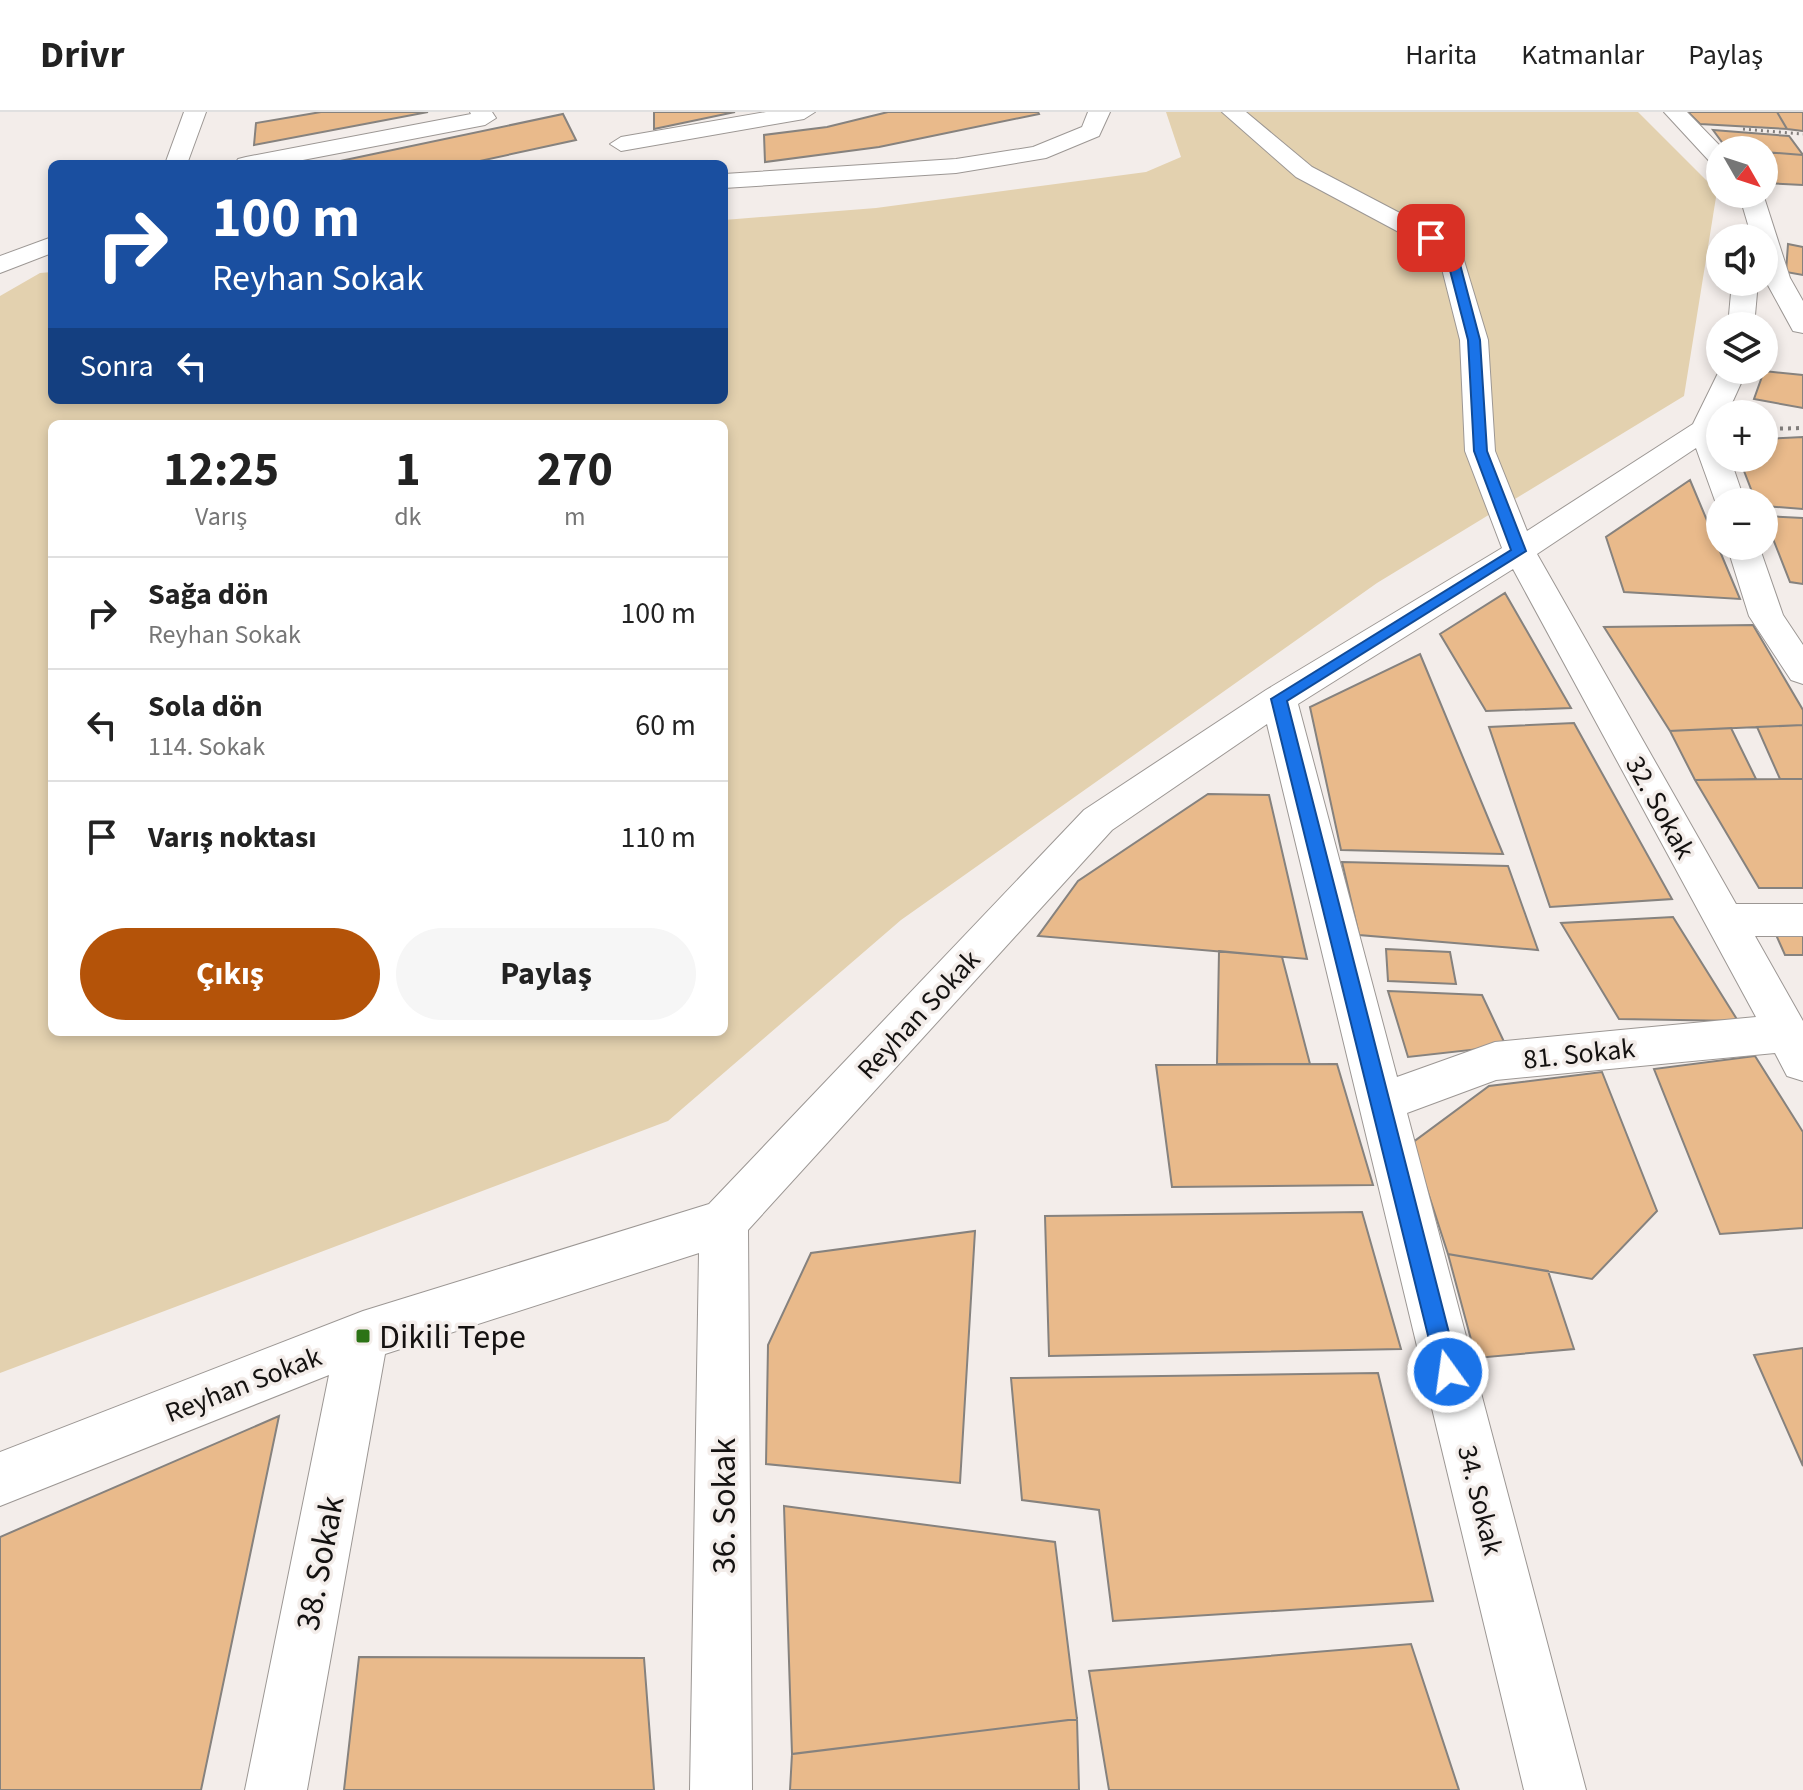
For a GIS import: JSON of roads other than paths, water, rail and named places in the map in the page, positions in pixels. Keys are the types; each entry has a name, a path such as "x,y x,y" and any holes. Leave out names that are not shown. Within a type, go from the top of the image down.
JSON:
{"street":[{"path":"177,160 195,112"},
{"path":"267,160 485,118 481,112"},
{"path":"623,145 804,112"},
{"path":"728,181 956,166 1038,153 1091,131 1099,112"},
{"name":"32. Sokak","path":"1233,112 1304,172 1450,249 1474,340 1480,451 1519,551 1794,1047"},
{"path":"1675,112 1706,144"},
{"path":"1754,208 1777,278 1803,325"},
{"path":"0,265 48,246"},
{"path":"1724,488 1705,429 1726,384"},
{"name":"Reyhan Sokak","path":"0,1479 363,1336 724,1222 1098,820 1279,699 1519,551 1705,429"},
{"path":"1748,560 1766,616 1803,672"},
{"name":"34. Sokak","path":"1279,699 1555,1790"},
{"path":"1723,920 1803,920"},
{"name":"81. Sokak","path":"1379,1103 1495,1061 1794,1047"},
{"name":"36. Sokak","path":"721,1790 724,1222"},
{"name":"38. Sokak","path":"276,1790 363,1336"}],"place":[{"name":"Dikili Tepe","path":"363,1336"}]}
